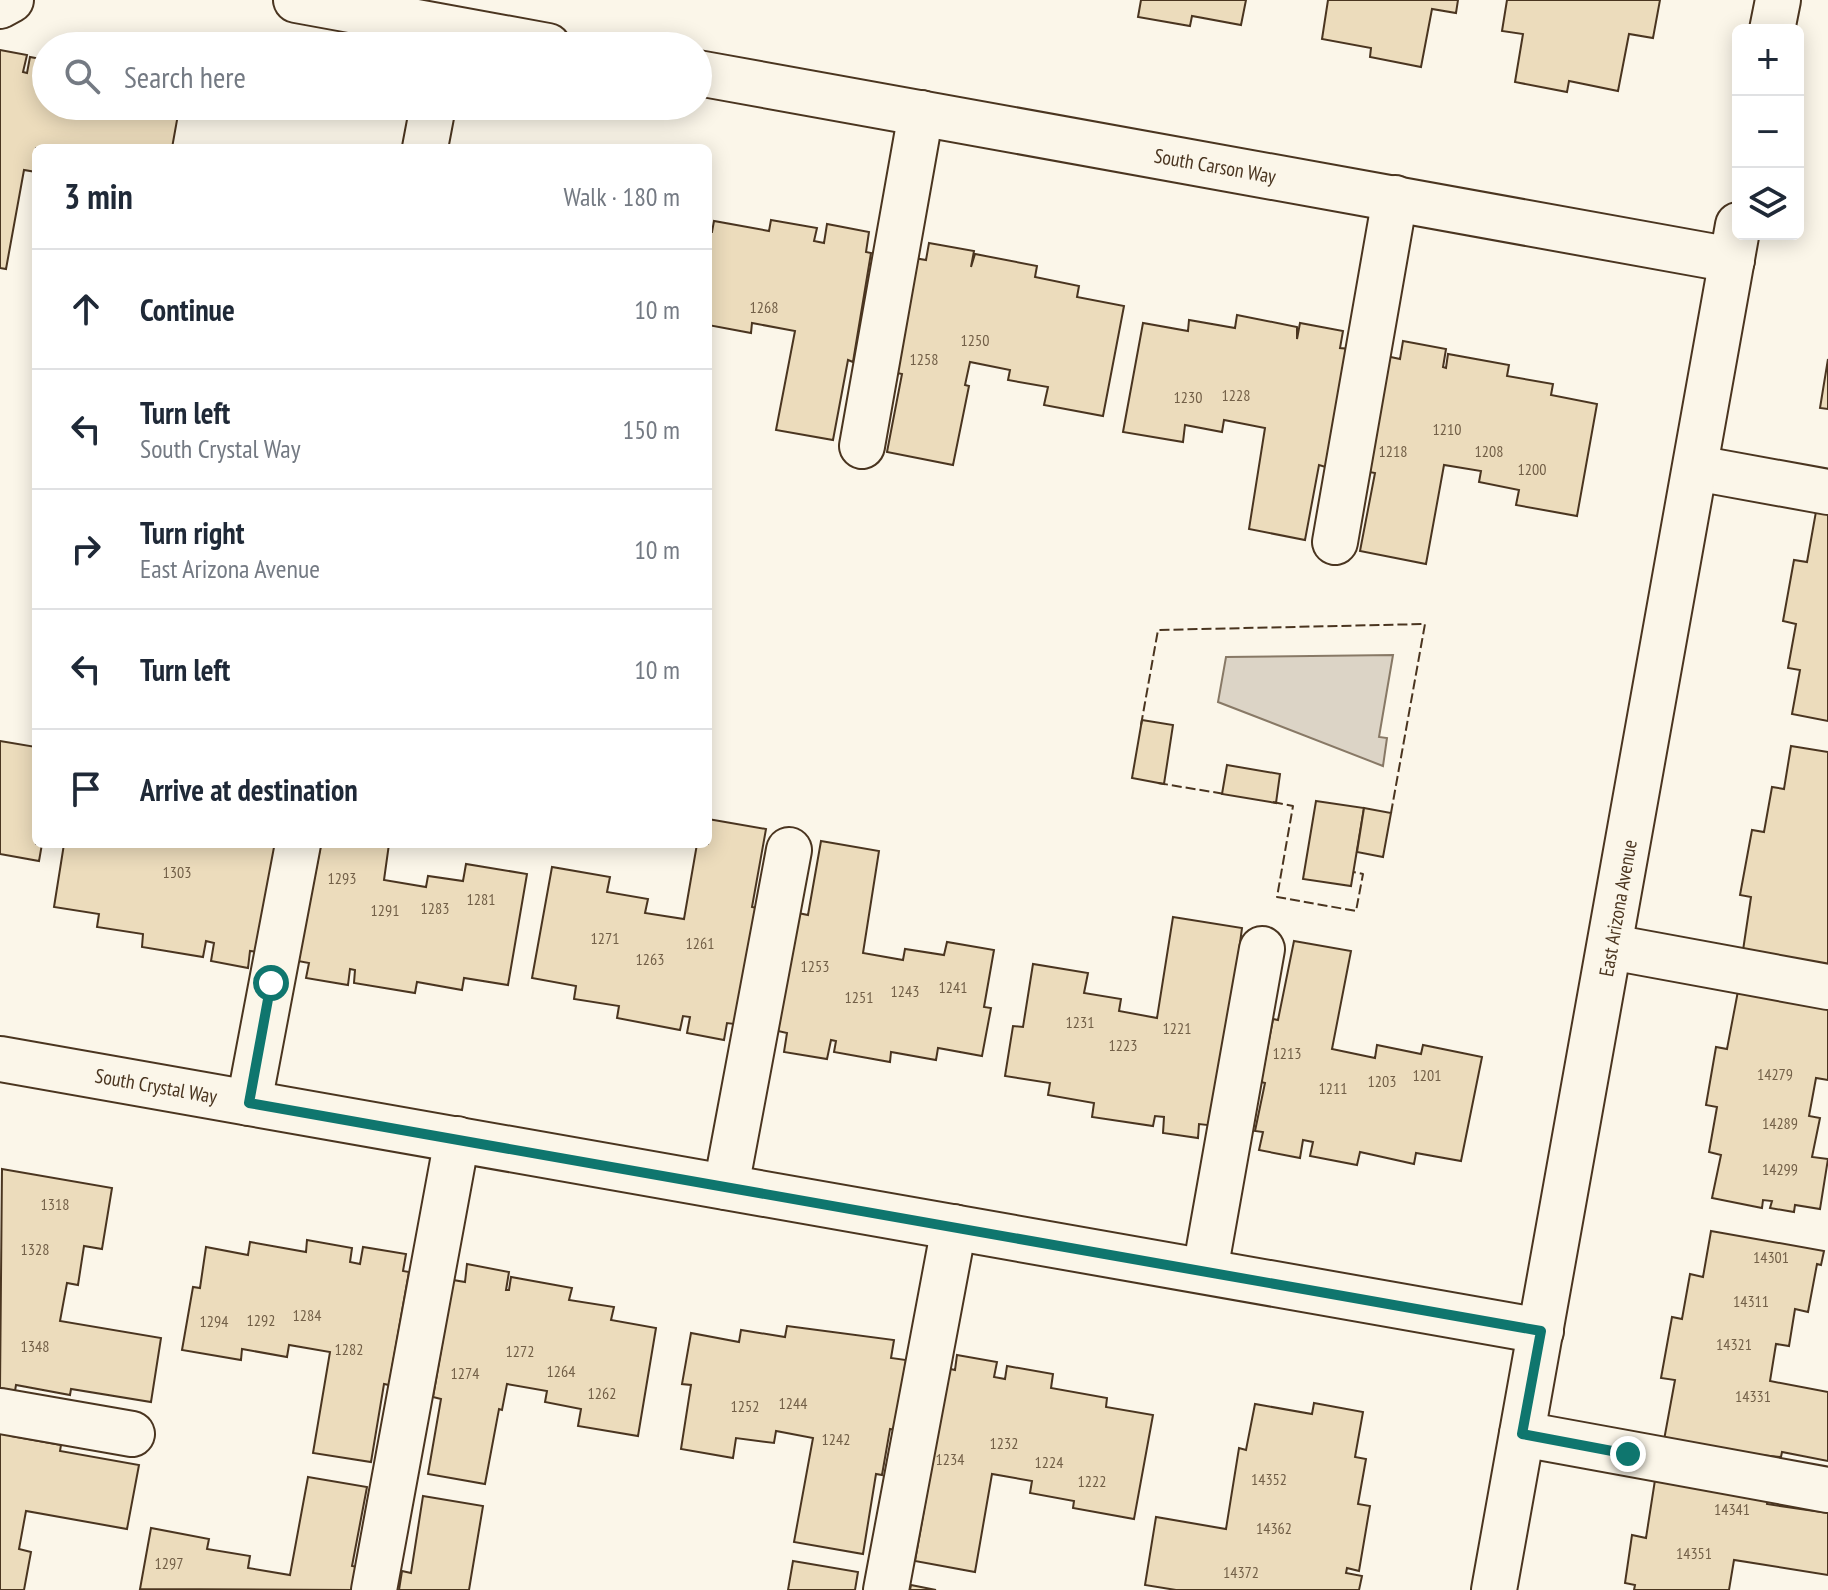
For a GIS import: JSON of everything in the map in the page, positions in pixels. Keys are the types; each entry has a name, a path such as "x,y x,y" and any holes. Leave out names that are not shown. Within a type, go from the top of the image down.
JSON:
{"street":[{"path":"0,6 11,0"},
{"path":"296,0 425,32"},
{"path":"1773,24 1778,0"},
{"name":"South Carson Way","path":"712,76 1395,198 1735,242"},
{"path":"862,446 921,113"},
{"path":"426,144 430,120"},
{"path":"1335,542 1395,198"},
{"name":"East Arizona Avenue","path":"1494,1590 1735,242"},
{"path":"1696,468 1828,492"},
{"path":"249,1103 297,848"},
{"path":"726,1187 789,850"},
{"path":"1611,947 1828,987"},
{"path":"1205,1271 1262,949"},
{"name":"South Crystal Way","path":"0,1059 1541,1331"},
{"path":"374,1590 457,1139"},
{"path":"886,1590 954,1227"},
{"path":"0,1411 132,1434"},
{"path":"1522,1434 1828,1490"}],"shaded area":[{"path":"1393,655 1379,737 1387,738 1383,766 1218,702 1226,657"}],"building":[{"path":"1141,0 1246,0 1241,25 1192,16 1190,26 1138,17"},
{"path":"1328,0 1458,0 1456,13 1432,9 1421,67 1370,57 1371,48 1322,39"},
{"path":"1507,0 1660,0 1653,38 1629,34 1618,91 1569,81 1567,92 1515,82 1523,34 1502,31"},
{"path":"0,50 27,55 23,72 27,73 32,57 32,120 177,120 173,144 32,144 32,171 24,170 6,269 0,268"},
{"path":"771,220 817,228 814,241 824,243 827,224 869,232 866,252 871,253 853,362 848,360 833,440 776,430 795,331 752,323 751,333 712,326 714,221 769,231"},
{"path":"929,243 974,251 971,267 975,254 1037,266 1035,277 1079,286 1077,297 1124,306 1103,416 1044,405 1048,387 1008,380 1010,370 970,362 965,385 969,386 953,465 887,452 902,374 897,373 906,325 902,324 914,258 926,260"},
{"path":"1237,315 1297,327 1297,339 1300,323 1343,331 1340,348 1350,349 1329,468 1319,465 1305,540 1249,529 1265,428 1224,420 1222,432 1185,425 1183,442 1123,432 1143,323 1188,331 1189,320 1235,328"},
{"path":"1403,341 1446,349 1443,367 1446,368 1448,354 1509,365 1507,376 1553,384 1551,395 1597,404 1577,516 1516,505 1519,490 1479,482 1481,471 1444,465 1426,564 1360,551 1375,473 1369,472 1386,356 1400,359"},
{"path":"1828,359 1828,409 1820,408"},
{"path":"1817,506 1828,508 1828,721 1792,714 1800,670 1788,668 1796,624 1783,621 1794,560 1807,562"},
{"path":"1142,720 1173,725 1164,784 1132,778"},
{"path":"0,741 32,746 32,848 41,848 39,861 0,854"},
{"path":"1791,746 1828,752 1828,968 1742,957 1751,897 1740,895 1752,830 1764,832 1772,787 1784,789"},
{"path":"1227,765 1280,774 1276,803 1222,794"},
{"path":"1316,801 1364,808 1351,886 1303,879"},
{"path":"1364,808 1391,813 1383,857 1357,852"},
{"path":"712,820 766,829 752,907 757,908 742,1025 727,1023 724,1040 687,1033 690,1017 683,1016 680,1030 617,1018 619,1006 574,999 576,986 532,978 552,867 610,877 607,892 648,899 645,913 684,919 696,848 712,848"},
{"path":"821,841 879,851 863,953 903,960 905,949 944,955 947,942 994,950 984,1007 991,1008 982,1056 938,1048 936,1060 891,1052 890,1062 834,1052 836,1041 831,1040 827,1059 784,1052 787,1033 778,1031 798,913 808,915"},
{"path":"63,848 279,848 265,953 250,951 248,968 211,961 214,943 206,941 203,957 142,947 143,934 97,927 99,914 54,907"},
{"path":"320,848 388,848 384,880 426,887 428,876 463,881 466,864 527,874 508,985 464,978 462,990 417,982 415,993 354,983 355,970 350,969 348,985 306,978 309,963 298,961"},
{"path":"1173,917 1242,928 1216,1126 1199,1124 1198,1138 1163,1133 1164,1117 1155,1116 1153,1126 1092,1117 1094,1103 1048,1095 1050,1083 1005,1076 1013,1026 1023,1027 1033,964 1088,973 1084,993 1121,999 1119,1011 1157,1018"},
{"path":"1294,941 1351,951 1332,1049 1375,1058 1377,1045 1421,1054 1423,1045 1482,1057 1461,1161 1416,1153 1414,1164 1360,1152 1357,1165 1310,1156 1313,1142 1303,1140 1300,1158 1259,1150 1263,1132 1255,1131 1265,1083 1261,1082 1273,1019 1278,1020"},
{"path":"1738,991 1828,1008 1828,1080 1816,1078 1809,1116 1820,1118 1812,1157 1828,1159 1820,1209 1795,1205 1794,1212 1770,1208 1772,1201 1763,1200 1762,1208 1712,1198 1721,1155 1709,1152 1717,1107 1706,1105 1716,1047 1727,1049"},
{"path":"2,1169 112,1188 102,1249 84,1246 78,1285 67,1283 60,1321 161,1338 151,1402 71,1389 70,1395 16,1385 15,1391 0,1388"},
{"path":"1711,1231 1824,1251 1821,1265 1817,1264 1808,1312 1795,1309 1789,1346 1776,1344 1770,1381 1828,1392 1828,1461 1782,1452 1781,1457 1730,1452 1664,1440 1675,1380 1661,1378 1672,1317 1682,1319 1690,1274 1703,1277"},
{"path":"307,1240 352,1248 350,1262 360,1264 363,1247 406,1254 403,1271 409,1272 389,1385 384,1384 371,1462 313,1453 330,1352 289,1345 287,1357 242,1349 241,1360 182,1350 193,1287 200,1288 206,1247 248,1255 250,1242 306,1252"},
{"path":"467,1264 509,1272 506,1290 509,1290 511,1277 572,1288 569,1300 614,1307 611,1320 656,1328 638,1436 578,1426 581,1409 545,1402 547,1391 507,1384 502,1410 499,1409 485,1484 428,1474 441,1399 433,1397 453,1280 465,1282"},
{"path":"787,1326 894,1340 891,1358 906,1360 895,1430 890,1429 882,1475 876,1474 863,1554 794,1542 813,1438 776,1431 774,1443 736,1438 733,1458 681,1449 691,1385 682,1384 691,1333 739,1342 741,1330 785,1337"},
{"path":"957,1355 997,1362 994,1377 1005,1379 1007,1366 1053,1374 1051,1388 1107,1398 1106,1407 1153,1415 1134,1519 1073,1508 1074,1501 1030,1493 1032,1481 992,1474 975,1572 915,1561 929,1481 925,1480 946,1368 955,1370"},
{"path":"1314,1403 1363,1412 1355,1457 1366,1459 1358,1504 1370,1506 1359,1571 1347,1568 1346,1573 1362,1576 1359,1590 1176,1590 1145,1585 1156,1517 1226,1529 1239,1448 1246,1450 1255,1404 1312,1414"},
{"path":"0,1429 12,1431 11,1436 61,1445 60,1451 139,1465 127,1529 26,1511 19,1549 31,1552 24,1590 0,1590"},
{"path":"308,1477 367,1487 352,1566 358,1567 354,1590 140,1589 151,1528 209,1539 207,1549 250,1556 248,1568 290,1575"},
{"path":"1655,1480 1768,1498 1767,1504 1828,1513 1828,1575 1734,1560 1729,1590 1634,1590 1635,1585 1625,1583 1632,1535 1646,1538"},
{"path":"423,1496 483,1506 469,1590 399,1590 402,1571 411,1573"},
{"path":"793,1561 858,1572 855,1590 788,1590"},
{"path":"911,1585 936,1590 910,1590"}],"fence":[{"path":"1141,725 1158,630 1425,624 1391,813"},
{"path":"1158,783 1225,794"},
{"path":"1273,802 1293,806 1277,897 1356,911 1363,874 1353,872"}],"route":[{"path":"271,983 249,1103 1541,1331 1522,1434 1628,1454"}]}
